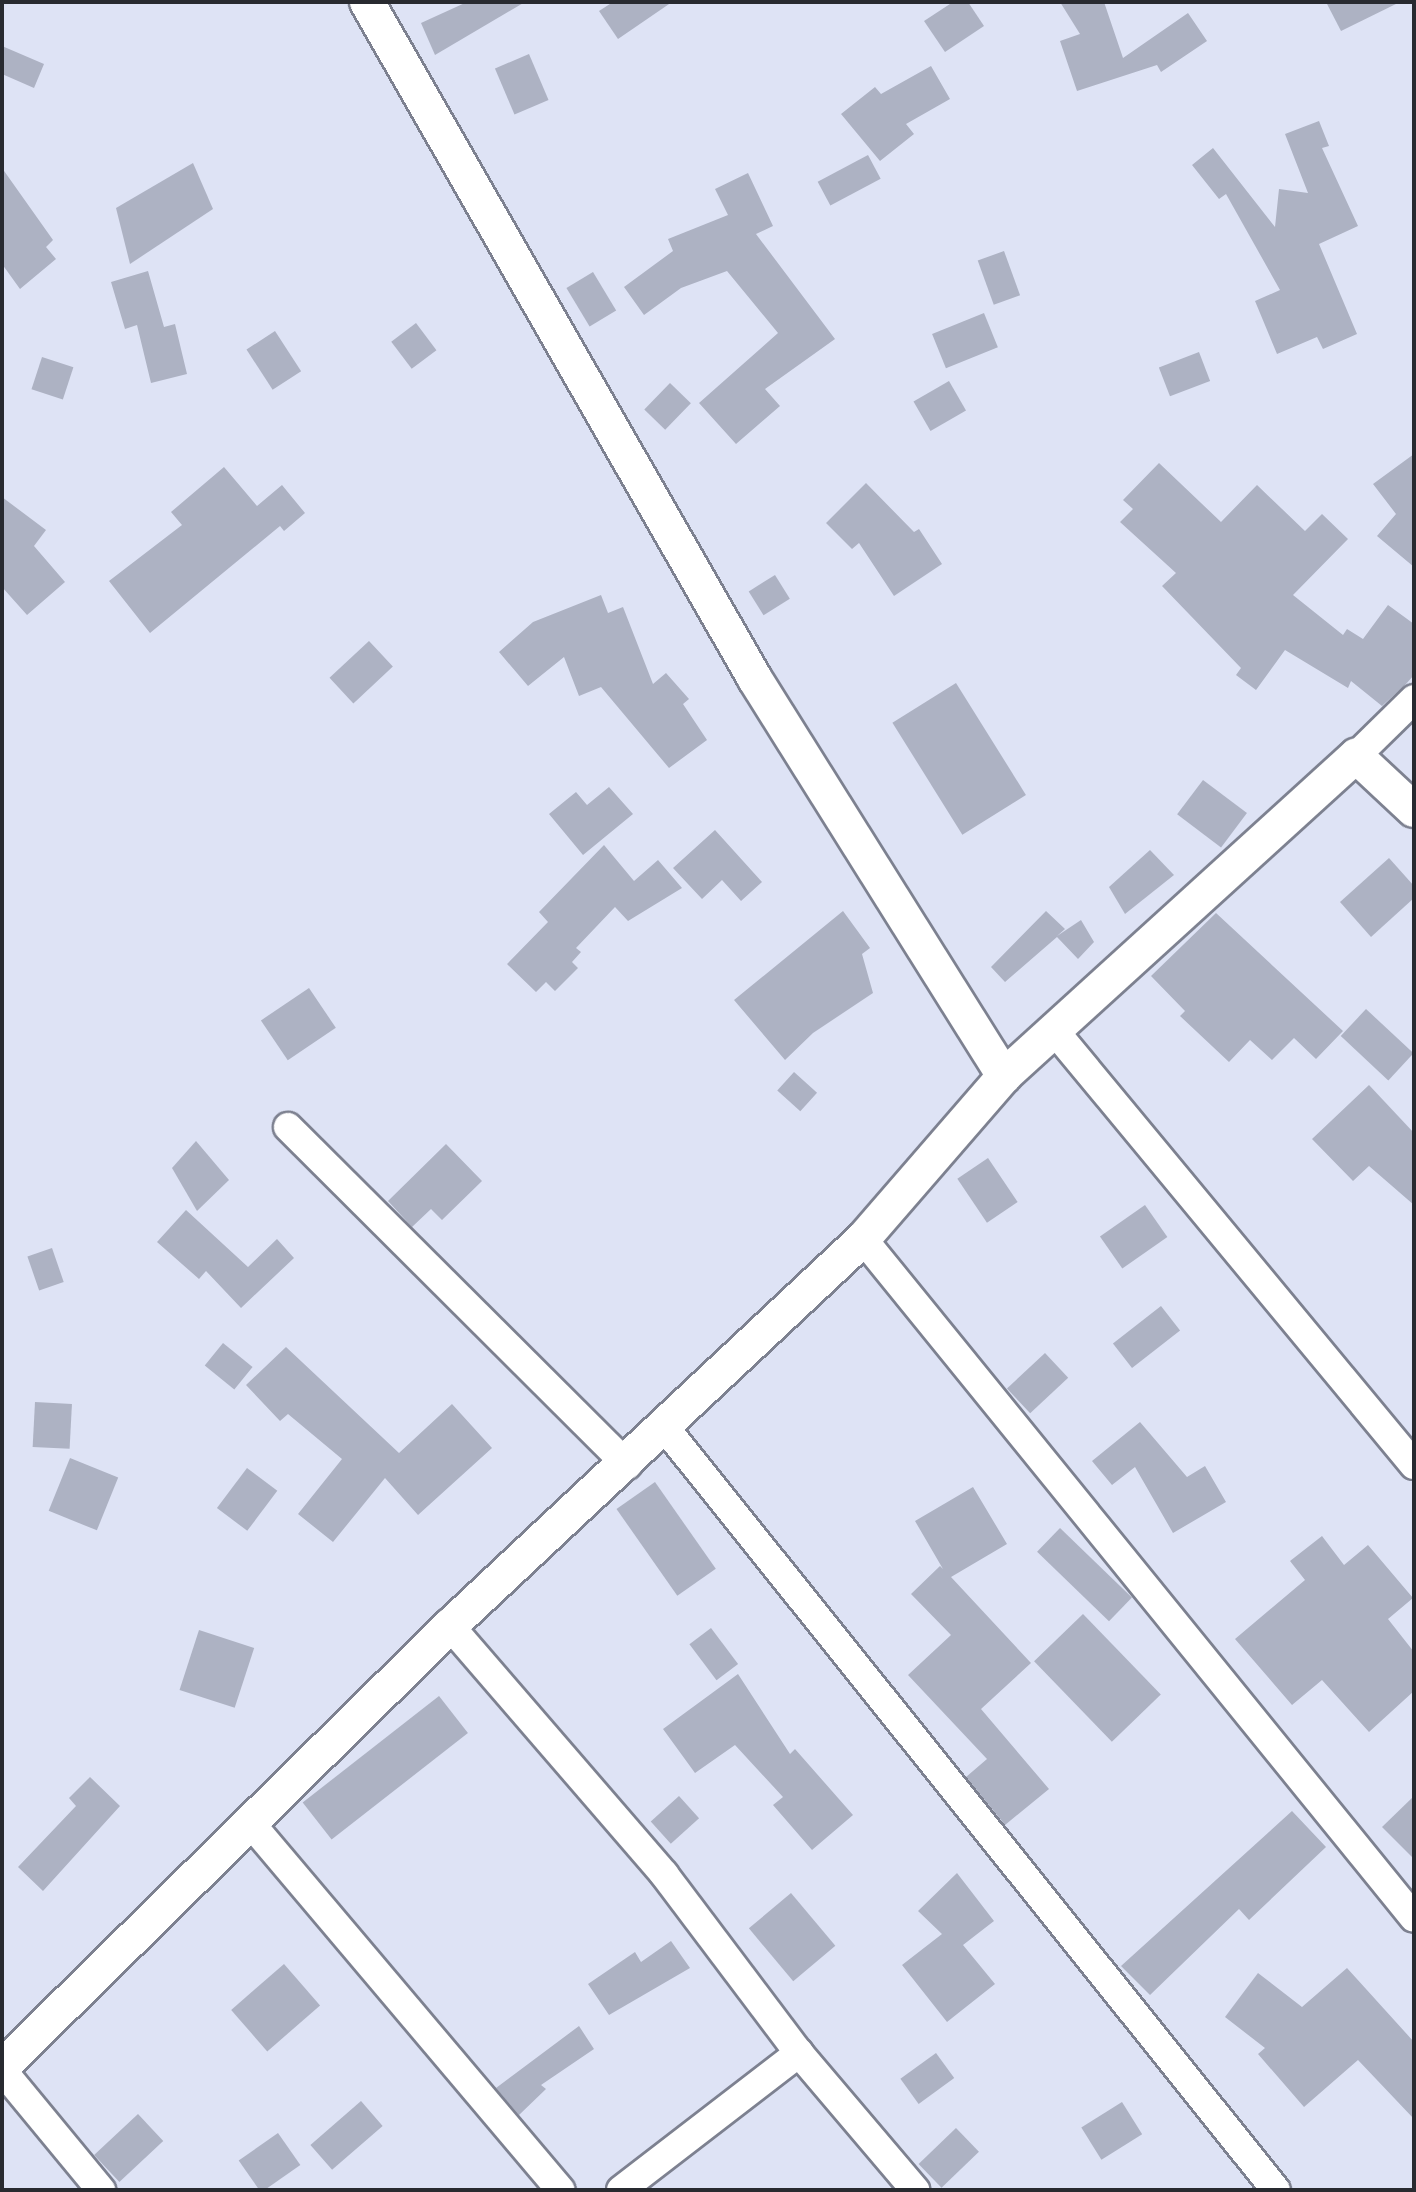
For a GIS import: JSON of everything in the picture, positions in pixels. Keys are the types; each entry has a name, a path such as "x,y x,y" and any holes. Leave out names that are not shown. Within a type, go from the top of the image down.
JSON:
{"street":[{"path":"367,2 755,679 1004,1076"},
{"path":"101,2190 2,2069 450,1626 666,1429 863,1239 1004,1076 1356,756 1414,699"},
{"path":"1356,756 1414,810"},
{"path":"1053,1029 1414,1465"},
{"path":"288,1127 627,1465"},
{"path":"863,1239 1414,1918"},
{"path":"666,1429 1276,2190"},
{"path":"450,1626 664,1874 799,2053 915,2190"},
{"path":"252,1825 560,2190"},
{"path":"621,2190 799,2053"}],"building":[{"path":"467,2 525,2 435,55 421,23"},
{"path":"613,2 672,2 618,39 599,11"},
{"path":"953,2 968,2 984,26 945,52 924,21"},
{"path":"1060,2 1104,2 1123,58 1188,13 1207,41 1161,72 1157,65 1077,91 1060,41 1080,34"},
{"path":"1326,2 1400,2 1341,31"},
{"path":"2,46 44,64 34,88 2,74"},
{"path":"529,54 549,100 514,114 495,68"},
{"path":"931,66 950,99 906,124 914,134 880,161 841,114 875,87 881,94"},
{"path":"1319,121 1329,146 1322,148 1358,226 1319,244 1357,334 1323,349 1317,337 1277,354 1255,301 1280,290 1226,194 1219,199 1192,165 1213,148 1275,227 1279,189 1308,193 1285,134"},
{"path":"868,155 881,179 830,206 818,182"},
{"path":"193,163 213,209 130,264 116,208"},
{"path":"2,168 53,240 46,247 56,259 20,289 2,264"},
{"path":"748,173 773,226 756,234 835,339 765,389 780,406 736,444 699,403 778,333 727,271 681,288 644,315 624,287 673,251 668,239 728,215 715,189"},
{"path":"1004,251 1020,295 994,305 978,261"},
{"path":"148,271 164,327 175,324 187,374 151,383 137,325 125,329 111,282"},
{"path":"593,272 616,311 590,327 566,288"},
{"path":"984,313 998,347 946,368 932,334"},
{"path":"416,323 436,350 412,369 391,342"},
{"path":"275,331 301,371 273,390 246,350"},
{"path":"1199,352 1210,381 1170,396 1159,367"},
{"path":"42,357 73,367 63,400 31,389"},
{"path":"949,381 966,410 930,431 913,402"},
{"path":"670,383 691,403 665,430 644,410"},
{"path":"1414,454 1414,567 1377,536 1396,514 1373,484"},
{"path":"1159,463 1221,522 1257,485 1305,531 1322,514 1348,539 1293,595 1343,635 1347,629 1363,639 1388,605 1414,624 1414,675 1382,706 1351,681 1348,688 1285,650 1256,690 1236,675 1241,668 1162,586 1176,573 1120,522 1133,509 1123,500"},
{"path":"224,467 257,506 282,485 305,513 284,531 280,526 150,633 109,581 182,525 171,512"},
{"path":"866,483 914,532 919,529 942,564 894,596 859,543 852,549 826,523"},
{"path":"2,497 46,530 34,546 65,582 27,615 2,587"},
{"path":"775,575 790,599 764,615 749,591"},
{"path":"601,595 608,613 623,607 653,684 666,673 689,699 683,704 707,740 669,768 601,687 579,696 564,657 528,686 499,652 533,622"},
{"path":"369,641 393,667 353,703 330,678"},
{"path":"956,683 1026,795 962,835 892,723"},
{"path":"1203,780 1247,813 1221,847 1177,814"},
{"path":"609,787 633,814 583,855 549,814 576,792 587,805"},
{"path":"715,830 762,882 741,901 722,880 702,899 673,868"},
{"path":"604,845 634,881 658,860 682,888 628,921 615,907 576,948 581,952 572,962 578,968 555,991 546,982 536,992 507,964 548,922 539,912"},
{"path":"1150,850 1174,875 1125,914 1109,887"},
{"path":"1389,858 1414,886 1414,898 1371,937 1340,902"},
{"path":"843,911 870,948 862,954 873,993 813,1033 785,1060 734,1000"},
{"path":"1046,911 1065,929 1057,936 1081,920 1094,942 1078,959 1057,937 1005,982 991,967"},
{"path":"1216,913 1343,1031 1316,1059 1294,1038 1272,1060 1250,1040 1229,1062 1180,1016 1185,1011 1151,976"},
{"path":"309,988 336,1028 288,1060 261,1020"},
{"path":"1366,1009 1414,1053 1388,1080 1341,1036"},
{"path":"794,1072 817,1093 800,1111 777,1091"},
{"path":"1369,1085 1414,1133 1414,1205 1369,1166 1353,1181 1312,1139"},
{"path":"196,1141 229,1180 197,1211 172,1168"},
{"path":"446,1144 482,1181 442,1220 431,1209 412,1227 388,1201"},
{"path":"988,1158 1018,1202 987,1223 957,1179"},
{"path":"1145,1205 1167,1237 1122,1268 1100,1237"},
{"path":"186,1210 248,1267 277,1239 294,1258 241,1308 206,1271 199,1279 157,1242"},
{"path":"52,1248 64,1282 39,1291 27,1256"},
{"path":"1161,1306 1180,1330 1132,1368 1113,1344"},
{"path":"223,1343 253,1367 234,1389 205,1366"},
{"path":"286,1347 399,1453 452,1404 492,1448 418,1515 385,1478 333,1542 298,1514 342,1459 288,1414 280,1421 246,1385"},
{"path":"1045,1353 1068,1378 1030,1413 1007,1388"},
{"path":"35,1402 72,1404 70,1449 33,1447"},
{"path":"1140,1422 1187,1477 1205,1466 1226,1502 1173,1533 1135,1467 1112,1485 1092,1461"},
{"path":"70,1458 118,1477 97,1530 49,1511"},
{"path":"247,1468 277,1491 247,1531 217,1508"},
{"path":"655,1482 716,1569 677,1596 616,1509"},
{"path":"973,1487 1007,1544 951,1577 1031,1663 981,1709 1049,1789 1005,1825 966,1777 987,1759 908,1675 951,1635 911,1594 940,1566 943,1569 915,1521"},
{"path":"1060,1528 1132,1597 1109,1621 1037,1552"},
{"path":"1322,1536 1344,1565 1368,1545 1413,1598 1388,1619 1414,1652 1414,1691 1369,1732 1322,1680 1292,1705 1235,1639 1305,1580 1290,1561"},
{"path":"1083,1614 1161,1695 1112,1742 1034,1661"},
{"path":"711,1628 738,1664 717,1680 689,1644"},
{"path":"199,1630 254,1648 235,1708 180,1690"},
{"path":"738,1674 790,1754 795,1749 853,1815 812,1850 773,1805 783,1797 735,1745 695,1773 663,1729"},
{"path":"439,1696 468,1733 332,1840 303,1803"},
{"path":"90,1777 120,1806 43,1891 18,1867 76,1806 69,1798"},
{"path":"679,1796 699,1818 671,1844 651,1821"},
{"path":"1414,1796 1414,1859 1382,1827"},
{"path":"1292,1811 1326,1847 1249,1920 1239,1909 1150,1995 1121,1966"},
{"path":"957,1873 994,1921 963,1945 995,1984 947,2022 902,1965 942,1934 918,1911"},
{"path":"791,1893 835,1946 793,1981 749,1928"},
{"path":"671,1941 690,1968 609,2015 588,1984 635,1952 641,1962"},
{"path":"284,1964 320,2006 267,2051 231,2010"},
{"path":"1347,1968 1414,2042 1414,2119 1358,2060 1304,2107 1258,2054 1265,2048 1225,2017 1258,1973 1302,2007"},
{"path":"579,2026 594,2049 541,2085 546,2089 519,2115 496,2088"},
{"path":"936,2053 954,2078 919,2104 900,2079"},
{"path":"361,2101 383,2126 332,2170 310,2145"},
{"path":"1122,2102 1142,2134 1101,2160 1081,2127"},
{"path":"138,2114 163,2141 119,2182 94,2155"},
{"path":"956,2128 979,2152 942,2188 919,2164"},
{"path":"278,2133 300,2165 265,2190 259,2190 239,2161"}]}
